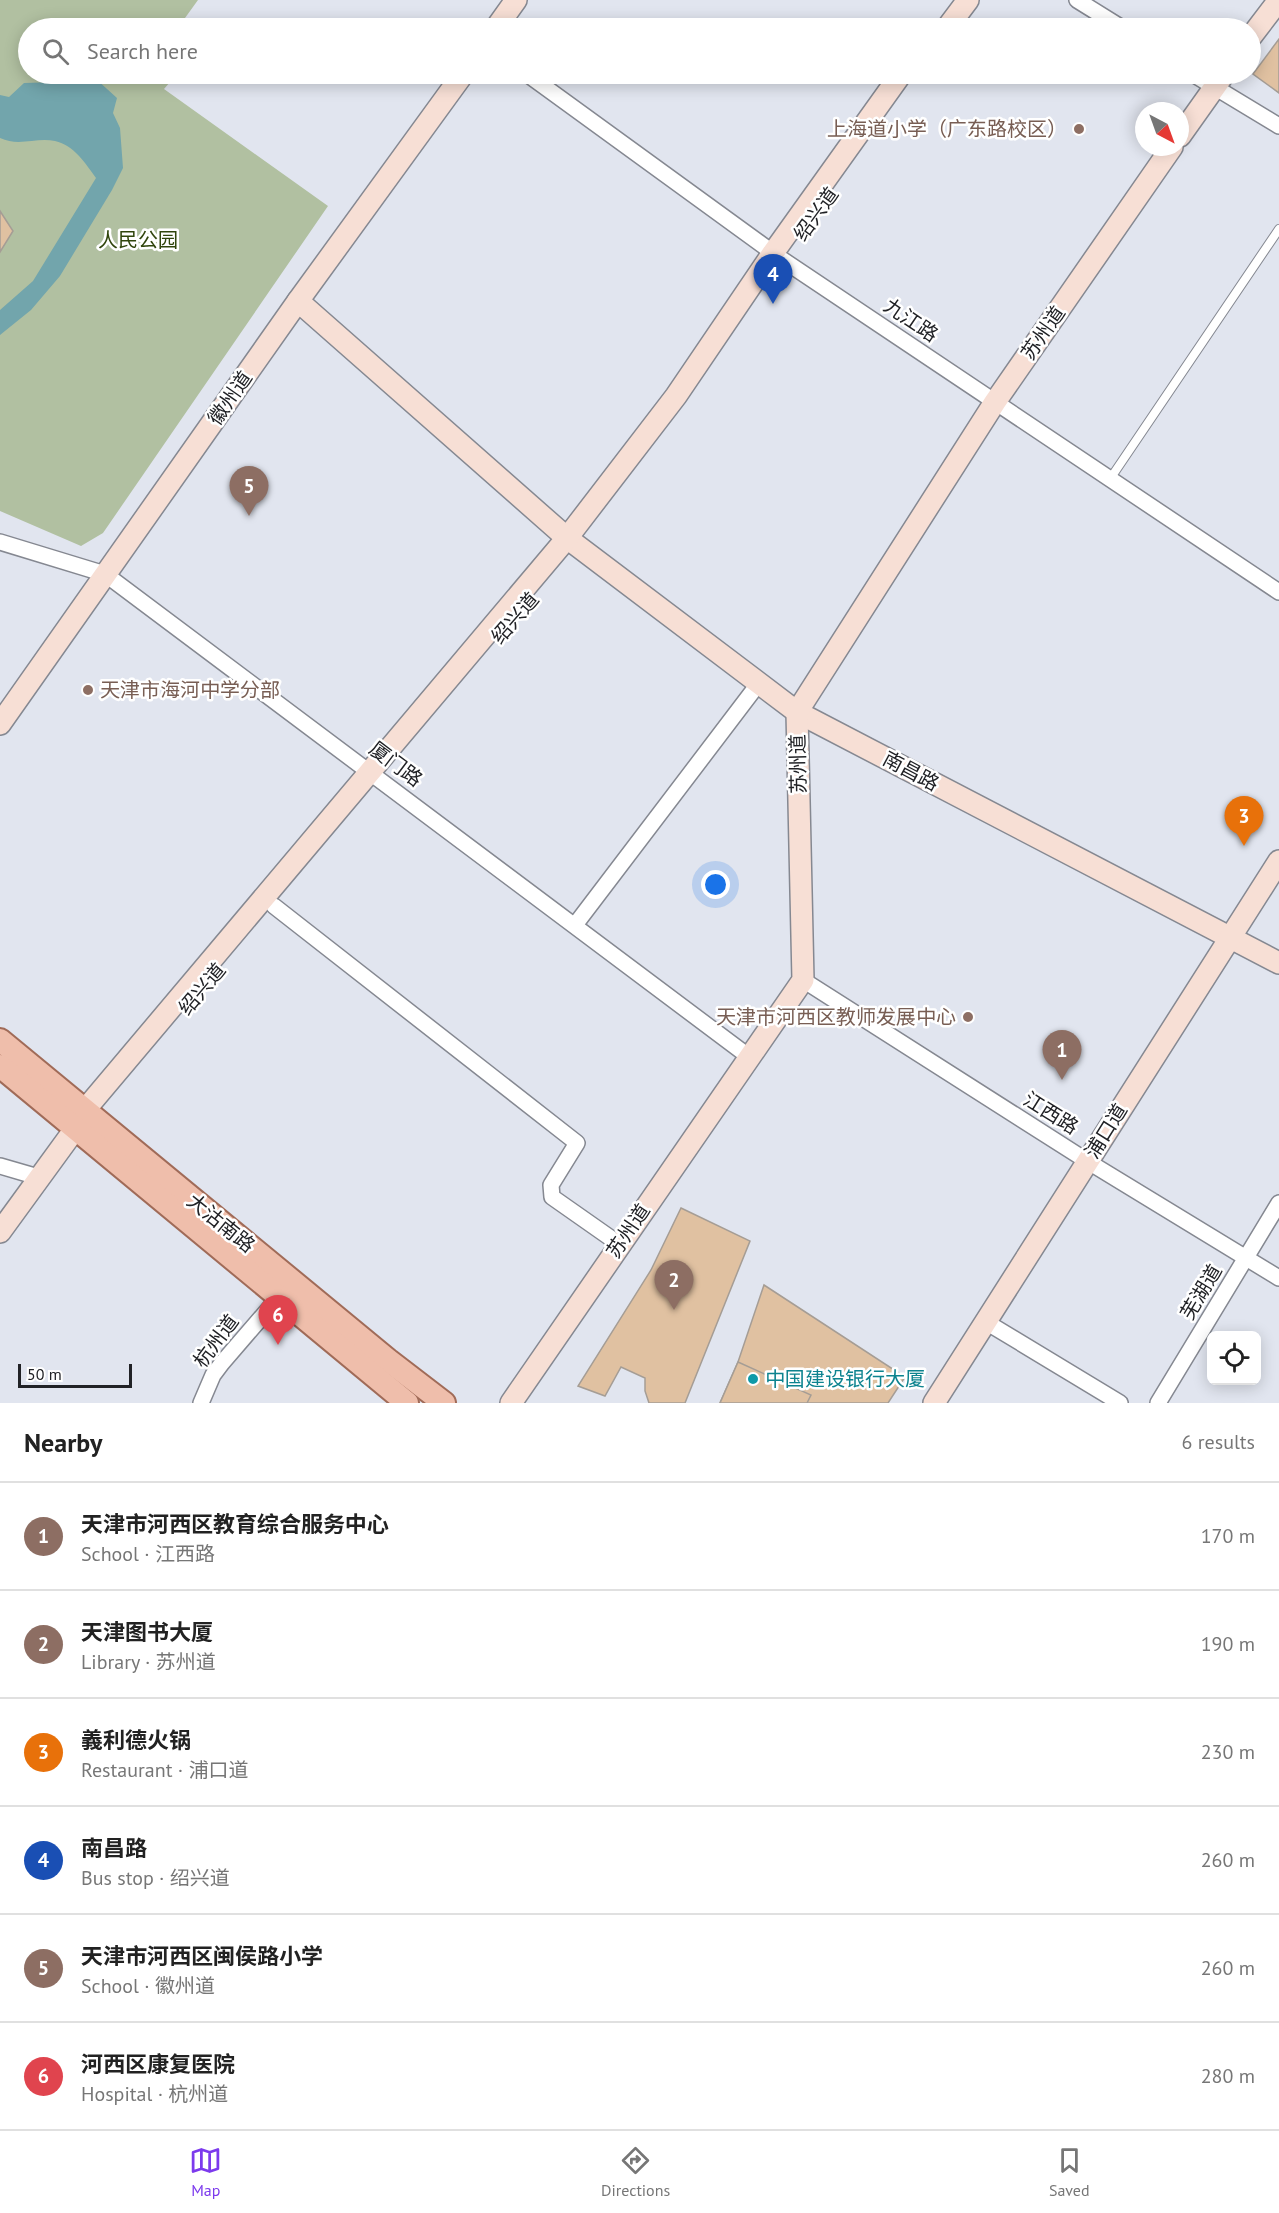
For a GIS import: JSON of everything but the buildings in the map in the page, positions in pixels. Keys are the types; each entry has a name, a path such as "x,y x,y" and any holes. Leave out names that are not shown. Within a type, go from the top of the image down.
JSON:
{"main road":[{"name":"大沽南路","path":"0,1040 84,1119 286,1289 407,1403"},
{"name":"大沽南路","path":"0,1066 84,1119"},
{"name":"大沽南路","path":"286,1289 444,1403"}],"street":[{"path":"503,18 516,0"},
{"path":"940,18 953,0"},
{"path":"954,18 968,0"},
{"path":"1077,0 1106,18"},
{"path":"1261,24 1279,0"},
{"name":"徽州道","path":"0,724 298,301 456,84"},
{"name":"九江路","path":"541,84 778,256 1279,592"},
{"name":"绍兴道","path":"0,1232 38,1177 84,1119 375,774 475,664 686,399 778,256 895,84"},
{"name":"绍兴道","path":"778,256 907,84"},
{"path":"1189,123 1216,84"},
{"path":"1224,84 1279,126"},
{"name":"苏州道","path":"511,1403 748,1056 803,980 797,712 995,402 1166,156"},
{"name":"南昌路","path":"298,301 573,542 797,712 1279,963"},
{"name":"厦门路","path":"0,542 105,574 375,774 748,1056"},
{"path":"575,925 759,683"},
{"name":"绍兴道","path":"84,1119 274,906 375,774"},
{"name":"浦口道","path":"934,1403 1279,861"},
{"path":"274,906 577,1143 551,1185 552,1197 619,1244"},
{"name":"江西路","path":"803,980 1087,1161 1279,1278"},
{"path":"0,1166 38,1177"},
{"name":"芜湖道","path":"1158,1403 1279,1203"},
{"name":"杭州道","path":"201,1403 213,1375 286,1289"},
{"path":"986,1322 1120,1403"}],"lane":[{"path":"1110,479 1279,229"}],"green space":[{"name":"人民公园","path":"0,0 198,0 185,18 18,18 18,84 168,84 164,89 328,206 103,533 81,546 0,511"}],"water":[{"path":"23,84 102,84 117,98 113,113 120,128 123,168 60,276 31,310 0,335 0,310 33,281 96,178 79,156 62,143 48,140 14,142 0,138 0,95 9,97"}],"place":[{"name":"上海道小学（广东路校区）","path":"1079,129"},
{"name":"南昌路","path":"773,304"},
{"name":"天津市河西区闽侯路小学","path":"249,516"},
{"name":"天津市海河中学分部","path":"88,690"},
{"name":"義利德火锅","path":"1244,846"},
{"name":"天津市河西区教师发展中心","path":"968,1017"},
{"name":"天津市河西区教育综合服务中心","path":"1062,1080"},
{"name":"天津图书大厦","path":"674,1310"},
{"name":"河西区康复医院","path":"278,1345"},
{"name":"中国建设银行大厦","path":"753,1379"}]}
